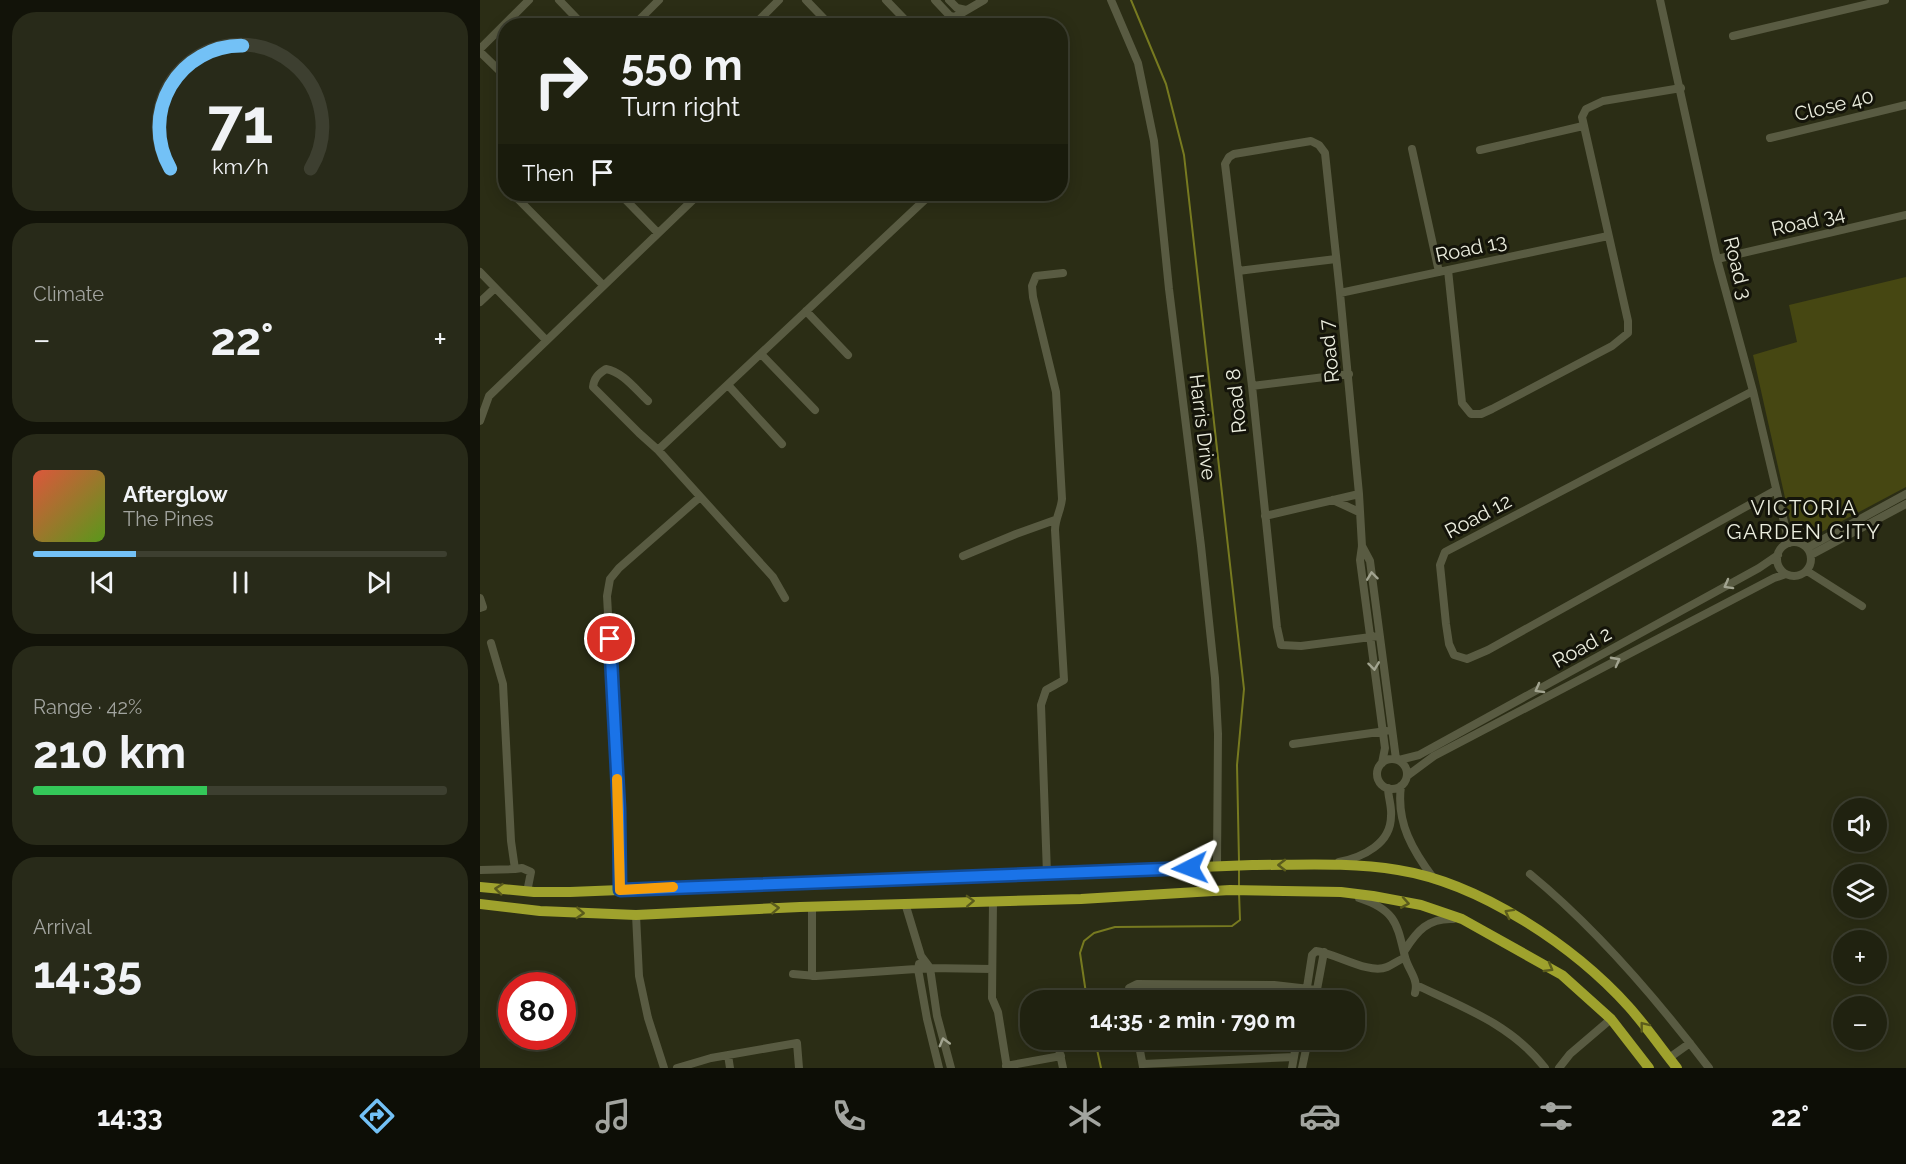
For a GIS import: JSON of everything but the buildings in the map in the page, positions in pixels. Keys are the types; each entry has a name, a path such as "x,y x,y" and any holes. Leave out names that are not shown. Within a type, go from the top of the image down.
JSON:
{"highway":[{"path":"480,887 549,892 620,890 1252,865 1323,865 1399,870 1460,889 1498,907 1521,919 1571,953 1630,1008 1677,1068"},
{"path":"480,904 549,911 636,915 812,906 1081,899 1251,889 1341,892 1421,905 1461,919 1562,975 1611,1019 1649,1068"},
{"path":"549,892 549,911"}],"street":[{"path":"512,18 529,0"},
{"path":"559,0 576,18"},
{"path":"641,18 659,0"},
{"path":"761,18 779,0"},
{"path":"807,0 824,18"},
{"path":"886,0 903,18"},
{"path":"935,0 950,16 955,17 984,0"},
{"path":"950,0 957,8 966,10"},
{"name":"Harris Drive","path":"1111,0 1138,63 1154,141 1169,290 1215,678 1218,734 1217,866"},
{"name":"Road 3","path":"1660,0 1717,259 1789,543"},
{"path":"1733,36 1885,0"},
{"path":"498,32 480,51 498,69"},
{"path":"1448,270 1462,403 1471,414 1481,414 1612,346 1628,333 1626,303 1608,236 1582,117 1586,109 1603,101 1681,88"},
{"name":"Close 40","path":"1770,138 1906,105"},
{"path":"1480,150 1583,126"},
{"name":"Road 8","path":"1325,153 1319,145 1311,141 1248,151 1229,157 1225,164 1252,386 1277,627 1281,645 1301,646 1375,637"},
{"path":"1412,149 1439,272"},
{"name":"Road 7","path":"1325,153 1359,494 1362,546 1360,560 1371,604 1387,731 1397,760"},
{"path":"520,201 603,285"},
{"path":"627,201 658,233"},
{"path":"480,421 489,396 692,201"},
{"path":"658,450 924,201"},
{"name":"Road 34","path":"1717,259 1906,215"},
{"name":"Road 13","path":"1340,293 1608,236"},
{"path":"1238,271 1336,259"},
{"path":"480,272 546,340"},
{"path":"1047,874 1041,705 1046,690 1064,680 1055,520 1062,499 1058,404 1054,375 1033,297 1032,285 1036,276 1063,273"},
{"path":"480,302 495,288"},
{"path":"806,311 848,355"},
{"path":"761,354 815,410"},
{"path":"648,401 625,378 612,370 606,369 599,373 593,381 592,387 658,450 773,577 784,598"},
{"path":"1252,386 1348,374"},
{"path":"728,385 782,444"},
{"name":"Road 12","path":"1752,391 1445,552 1440,565 1449,644 1454,655 1467,659 1488,650 1776,490"},
{"path":"1265,516 1359,494"},
{"path":"1809,552 1906,495"},
{"path":"620,890 619,809 607,596 610,579 619,568 700,497"},
{"path":"1333,500 1359,512"},
{"path":"1809,552 1906,504"},
{"path":"963,556 1055,520"},
{"path":"1789,543 1800,543 1809,552 1811,561 1807,571 1797,576 1786,574 1779,566 1780,550 1789,543"},
{"name":"Road 2","path":"1397,760 1419,755 1760,568 1778,555"},
{"path":"1807,571 1862,606"},
{"name":"Road 2","path":"1407,776 1434,756 1774,578 1786,574"},
{"path":"480,598 483,607 480,608"},
{"path":"491,642 503,684 511,841 515,869"},
{"path":"1293,744 1387,731"},
{"name":"Road 7","path":"1382,763 1387,731"},
{"path":"1323,865 1354,859 1376,847 1388,829 1392,817 1388,788 1380,782 1378,777 1379,767 1389,759 1397,760 1405,766 1407,776 1401,786 1400,795 1404,825 1414,852 1435,880"},
{"path":"1388,788 1401,786"},
{"path":"480,870 522,868 531,872 527,891"},
{"path":"1530,874 1560,899 1630,969 1709,1068"},
{"path":"1341,892 1366,900 1394,919 1415,989 1495,1023 1545,1068"},
{"path":"993,901 992,998 998,1011 1006,1067 1061,1056"},
{"path":"905,903 921,956 930,968 937,1016 951,1068"},
{"path":"812,906 812,976"},
{"path":"636,915 639,976 648,1018 664,1068"},
{"path":"1307,988 1314,952 1324,952 1356,964 1387,967 1405,954 1418,929 1445,919 1461,919"},
{"path":"1129,990 1137,984 1231,984 1318,990 1324,952"},
{"path":"921,956 918,969 939,1068"},
{"path":"793,974 812,976 930,968 993,969"},
{"path":"1559,1068 1570,1054 1611,1019"},
{"path":"677,1068 728,1055 797,1043 799,1068"},
{"path":"1669,1058 1690,1043"},
{"path":"1060,1050 1063,1068"},
{"path":"1140,1050 1143,1066 1294,1057"},
{"path":"1292,1068 1295,1050"},
{"path":"1302,1068 1306,1050"},
{"path":"728,1055 730,1068"}],"shaded area":[{"path":"1906,277 1906,487 1814,536 1792,529 1753,355 1797,342 1789,305"}],"waterway":[{"path":"1131,0 1166,84 1184,155 1244,689 1237,765 1239,861"},
{"path":"1239,869 1239,888"},
{"path":"1086,990 1080,953 1084,941 1094,933 1115,927 1232,926 1240,920 1239,893"},
{"path":"1097,1050 1101,1068"}],"slow traffic":[{"path":"617,779 620,890 673,887"}],"district":[{"name":"VICTORIA GARDEN CITY","path":"1804,519"}],"route":[{"path":"610,639 619,809 620,890 1190,868"}]}
